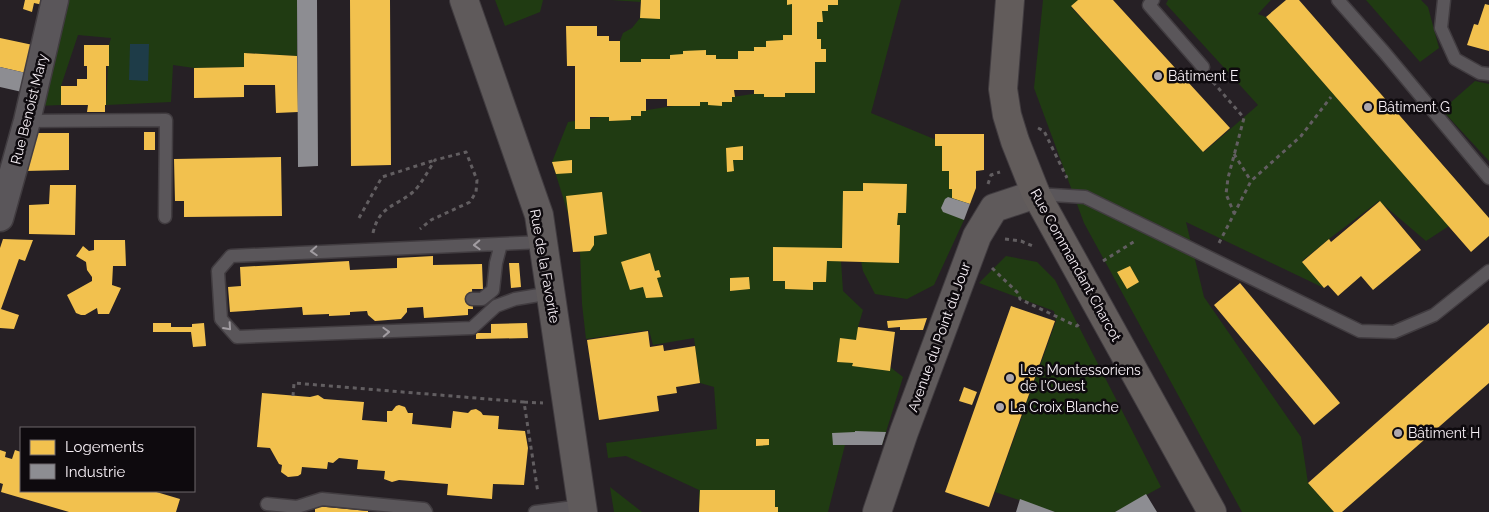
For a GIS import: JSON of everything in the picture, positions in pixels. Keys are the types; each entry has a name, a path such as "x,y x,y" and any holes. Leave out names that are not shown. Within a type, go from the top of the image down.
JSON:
{"main road":[{"name":"Rue Commandant Charcot","path":"1010,0 1003,89 1007,115 1015,141 1036,194 1212,512"}],"street":[{"name":"Rue Benoist Mary","path":"0,218 27,121 55,0"},
{"name":"Rue de la Favorite","path":"464,0 539,215 582,509"},
{"name":"Avenue du Point du Jour","path":"877,512 907,423 977,236 994,208 1036,194"}],"lane":[{"path":"1153,0 1149,6 1203,67"},
{"path":"1338,0 1489,178"},
{"path":"1444,0 1441,28 1455,59 1480,74 1489,74"},
{"path":"27,121 166,120 166,217"},
{"path":"1036,194 1085,197 1360,331 1394,332 1434,315 1489,271"},
{"path":"543,242 231,256 218,271 221,319 237,337 472,328 496,306 515,299 551,293"},
{"path":"472,299 482,299 493,290 496,263 501,244"},
{"path":"267,504 297,507 322,499 424,509 426,512"},
{"path":"538,512 582,509"}],"path":[{"path":"1203,67 1244,118 1228,178 1226,194 1235,214"},
{"path":"1218,244 1235,214 1250,181 1301,136 1331,96"},
{"path":"359,218 382,177 466,152 477,180 476,192 470,202 431,220 415,233 407,247"},
{"path":"1234,154 1250,181"},
{"path":"371,249 371,239 375,225 387,207 414,192 435,160"},
{"path":"1104,261 1137,240"},
{"path":"986,262 1020,294 1020,299 1074,325"},
{"path":"293,396 294,384 543,403"},
{"path":"524,402 538,512"}],"green space":[{"path":"65,0 297,0 297,56 244,53 244,67 194,68 173,65 171,102 106,105 111,38 78,35 61,86 61,105 37,106"},
{"path":"495,0 543,0 540,12 505,26"},
{"path":"611,0 901,0 871,113 951,146 967,190 964,220 934,285 907,299 875,294 863,271 858,246 841,261 843,291 863,310 858,327 877,357 903,377 882,445 845,445 828,512 699,512 699,490 626,456 608,458 606,443 717,429 714,387 700,383 694,338 653,345 649,330 586,339 582,304 580,252 552,162 568,122 806,86 790,76 620,62 620,41 623,33 632,28 640,18 641,2"},
{"path":"1043,0 1078,0 1071,7 1204,152 1258,105 1166,4 1168,0 1271,0 1258,14 1266,17 1449,226 1426,241 1379,201 1302,261 1324,288 1186,222 1204,297 1301,437 1308,483 1334,512 1242,512 1084,223 1034,88"},
{"path":"1366,0 1421,0 1428,7 1439,48 1420,62"},
{"path":"1475,81 1489,84 1489,161 1442,110"},
{"path":"1006,256 1037,262 1055,280 1161,487 1115,512 1055,512 995,492 1056,321 1054,311 979,283"},
{"path":"610,487 642,512 614,512"}],"water":[{"path":"130,44 149,44 148,81 129,80"}],"building: Logements":[{"path":"25,0 44,0 43,5 34,3 32,12 23,9"},
{"path":"350,0 390,0 391,165 351,166"},
{"path":"641,0 660,0 660,19 640,18"},
{"path":"787,0 838,0 838,5 828,5 828,11 822,11 823,22 817,22 817,39 821,39 821,49 826,49 826,62 815,62 815,93 785,93 785,97 764,97 764,94 754,94 754,90 734,90 735,97 732,97 732,102 722,102 722,106 708,105 708,102 700,102 700,106 667,106 667,99 646,99 646,111 641,111 641,116 631,116 631,120 609,121 609,117 590,117 590,129 575,129 575,66 567,66 566,26 597,26 597,36 609,36 609,41 620,41 620,62 641,62 641,59 670,59 670,55 683,54 683,51 706,50 706,55 716,55 716,59 738,59 738,51 754,51 754,47 766,47 766,41 783,40 783,35 792,35 792,4 787,5"},
{"name":"Bâtiment E","path":"1078,0 1113,0 1230,128 1203,152 1071,6"},
{"name":"Bâtiment G","path":"1286,0 1299,0 1489,218 1489,236 1471,252 1266,17"},
{"path":"1485,4 1489,5 1489,51 1467,45 1474,24 1478,25"},
{"path":"0,38 33,45 26,73 0,67"},
{"path":"84,45 109,45 109,66 106,66 105,112 87,112 88,105 61,105 61,86 77,86 77,79 87,79 87,66 84,66"},
{"path":"244,53 297,56 298,112 276,113 275,85 244,85 244,97 194,98 194,68 244,67"},
{"path":"144,132 155,132 155,150 144,150"},
{"path":"35,133 69,133 69,170 24,171"},
{"path":"935,134 984,134 984,170 976,171 976,188 970,204 952,198 952,189 949,189 949,171 942,171 942,146 935,146"},
{"path":"743,146 743,160 733,160 734,171 727,172 726,148"},
{"path":"281,157 282,216 184,217 184,201 175,201 174,159"},
{"path":"572,160 572,173 556,174 552,162"},
{"path":"863,183 907,184 906,213 898,213 897,225 900,225 899,263 827,261 826,282 813,282 813,290 785,289 785,281 773,281 773,247 842,248 843,191 863,191"},
{"path":"50,185 76,185 75,235 29,234 29,205 49,204"},
{"path":"602,192 607,234 594,236 594,245 590,251 573,252 566,196"},
{"path":"1380,201 1421,250 1373,290 1361,276 1338,296 1328,285 1324,288 1302,262 1329,239 1331,242"},
{"path":"3,239 33,240 25,261 19,259 1,309 19,315 14,329 0,328 0,248"},
{"path":"94,240 125,240 126,266 113,266 112,285 121,288 109,314 98,314 97,308 85,315 81,315 76,313 67,295 92,281 86,262 76,256 83,246 89,251 94,250"},
{"path":"650,253 655,271 659,270 661,277 657,278 663,297 646,298 643,287 630,290 621,262"},
{"path":"433,256 433,265 482,264 483,289 472,289 473,309 468,309 468,315 424,318 423,307 407,308 407,312 401,319 375,321 368,315 367,311 350,312 350,315 329,316 329,314 303,315 302,307 230,312 228,287 241,286 240,267 349,261 350,270 397,268 397,258"},
{"path":"509,263 519,263 521,287 511,288"},
{"path":"1130,266 1139,282 1127,289 1117,272"},
{"path":"749,277 750,289 730,291 730,278"},
{"path":"1240,283 1340,403 1314,425 1214,305"},
{"name":"La Croix Blanche","path":"1011,306 1055,321 989,507 945,492"},
{"path":"927,318 923,330 900,330 900,327 888,328 887,321"},
{"path":"153,323 171,323 171,327 192,327 192,324 204,323 206,346 193,347 191,332 153,332"},
{"path":"527,323 528,338 476,339 476,333 491,333 491,324"},
{"name":"Bâtiment H","path":"1489,323 1489,383 1342,512 1334,512 1308,483"},
{"path":"858,327 895,332 890,371 852,366 853,363 837,362 840,338 856,340"},
{"path":"648,331 650,347 663,345 664,351 695,346 700,383 676,387 677,393 657,396 659,411 599,420 587,340"},
{"path":"964,387 977,392 972,405 959,401"},
{"path":"262,393 310,397 318,395 324,399 364,402 362,420 387,422 387,411 392,411 399,405 405,407 408,413 413,413 412,424 451,428 453,411 468,413 476,409 483,415 499,416 498,429 525,431 528,448 524,485 493,484 492,499 447,495 448,484 399,480 392,482 384,479 385,471 357,469 358,460 339,458 333,463 328,462 327,469 302,467 301,474 288,477 281,472 282,465 279,464 270,448 257,447"},
{"path":"756,439 769,439 769,445 756,446"},
{"path":"0,450 6,452 5,457 12,459 15,450 20,452 20,492 156,492 180,499 176,512 69,512 1,492 3,484 0,483"},
{"path":"700,490 775,490 775,507 778,507 778,512 699,512"},
{"path":"315,506 368,511 368,512 315,512"}],"building: Industrie":[{"path":"297,0 317,0 318,166 298,167"},
{"path":"0,67 26,73 22,92 0,87"},
{"path":"948,197 970,204 964,220 943,212 941,208"},
{"path":"855,431 886,432 882,445 833,445 832,433"},
{"path":"1146,494 1157,512 1115,512"},
{"path":"1020,499 1055,512 1016,512"}],"place":[{"name":"Bâtiment E","path":"1158,76"},
{"name":"Bâtiment G","path":"1368,107"},
{"name":"Les Montessoriens de l'Ouest","path":"1010,378"},
{"name":"La Croix Blanche","path":"1000,407"},
{"name":"Bâtiment H","path":"1398,433"}]}
